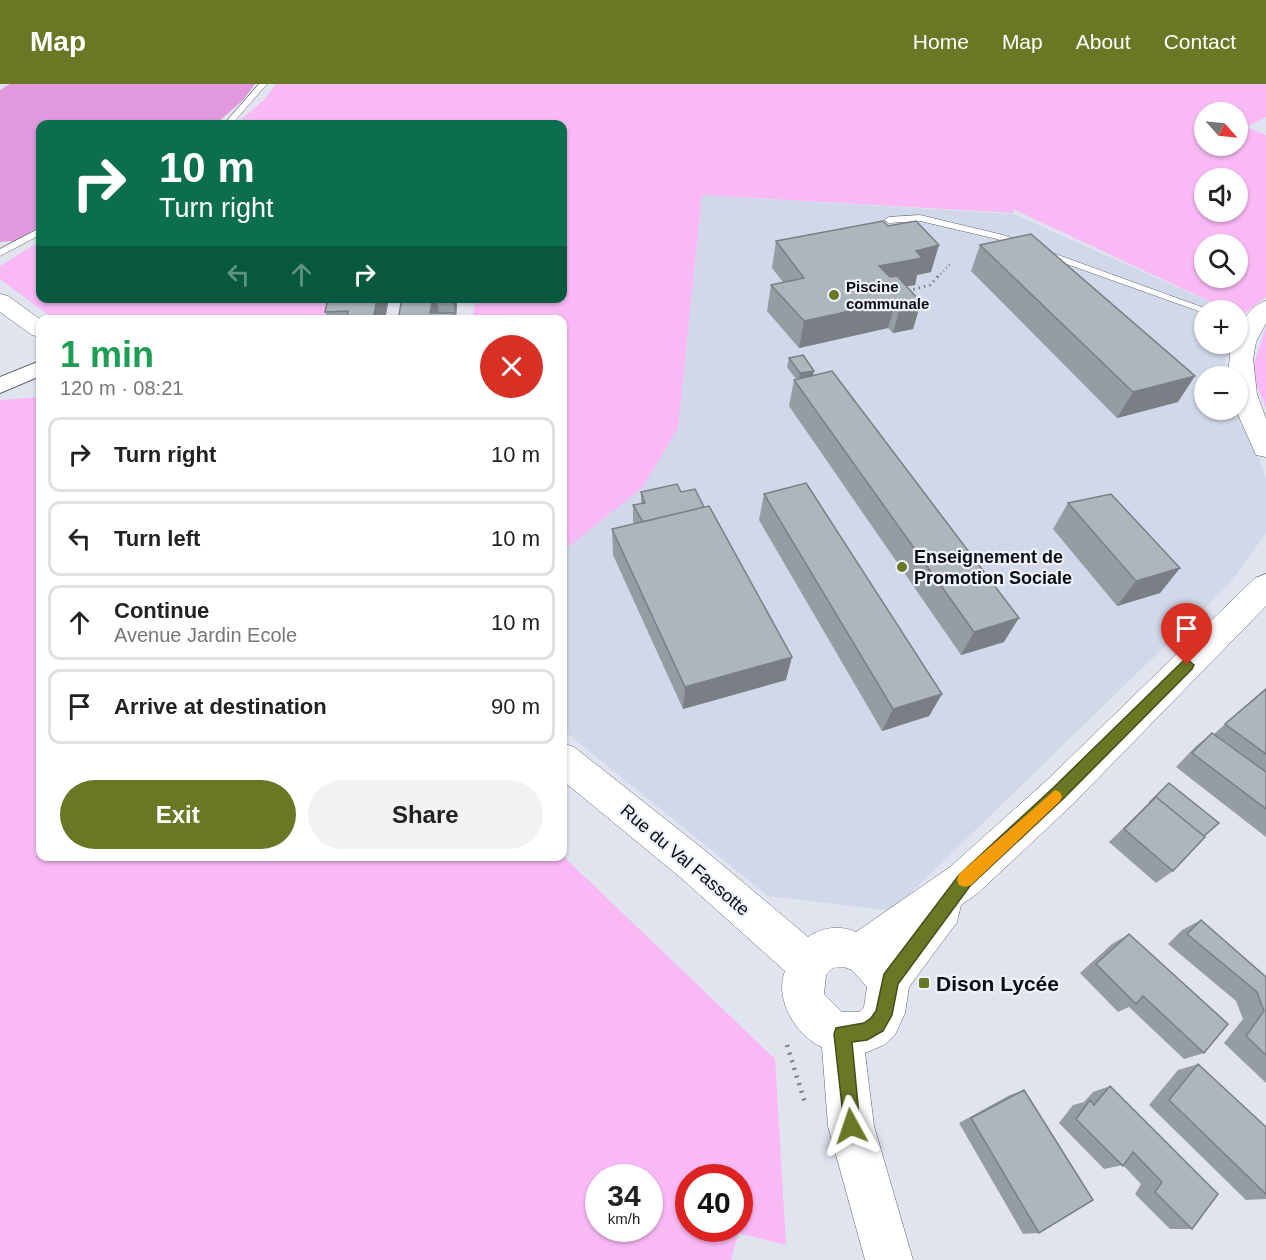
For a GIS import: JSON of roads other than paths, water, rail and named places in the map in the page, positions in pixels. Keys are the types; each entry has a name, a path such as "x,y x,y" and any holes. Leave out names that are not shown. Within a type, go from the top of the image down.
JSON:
{"street":[{"path":"0,301 36,327"},
{"path":"1251,319 1240,346 1238,369 1243,392 1266,448"},
{"path":"0,386 36,370"},
{"path":"876,966 964,880 1059,793 1266,586"},
{"name":"Rue du Val Fassotte","path":"567,762 694,865 807,963"},
{"path":"835,947 876,966 884,1015 877,1025 867,1032 842,1034 818,1021 809,1010 802,984 807,963 822,951 835,947"},
{"path":"842,1034 851,1126 889,1260"}],"lane":[{"path":"232,120 263,84"},
{"path":"889,220 921,218 1000,237 1194,306"},
{"path":"0,253 36,233"}],"place":[{"name":"Piscine communale","path":"834,295"},
{"name":"Enseignement de Promotion Sociale","path":"902,567"},
{"name":"Dison Lycée","path":"924,983"}]}
